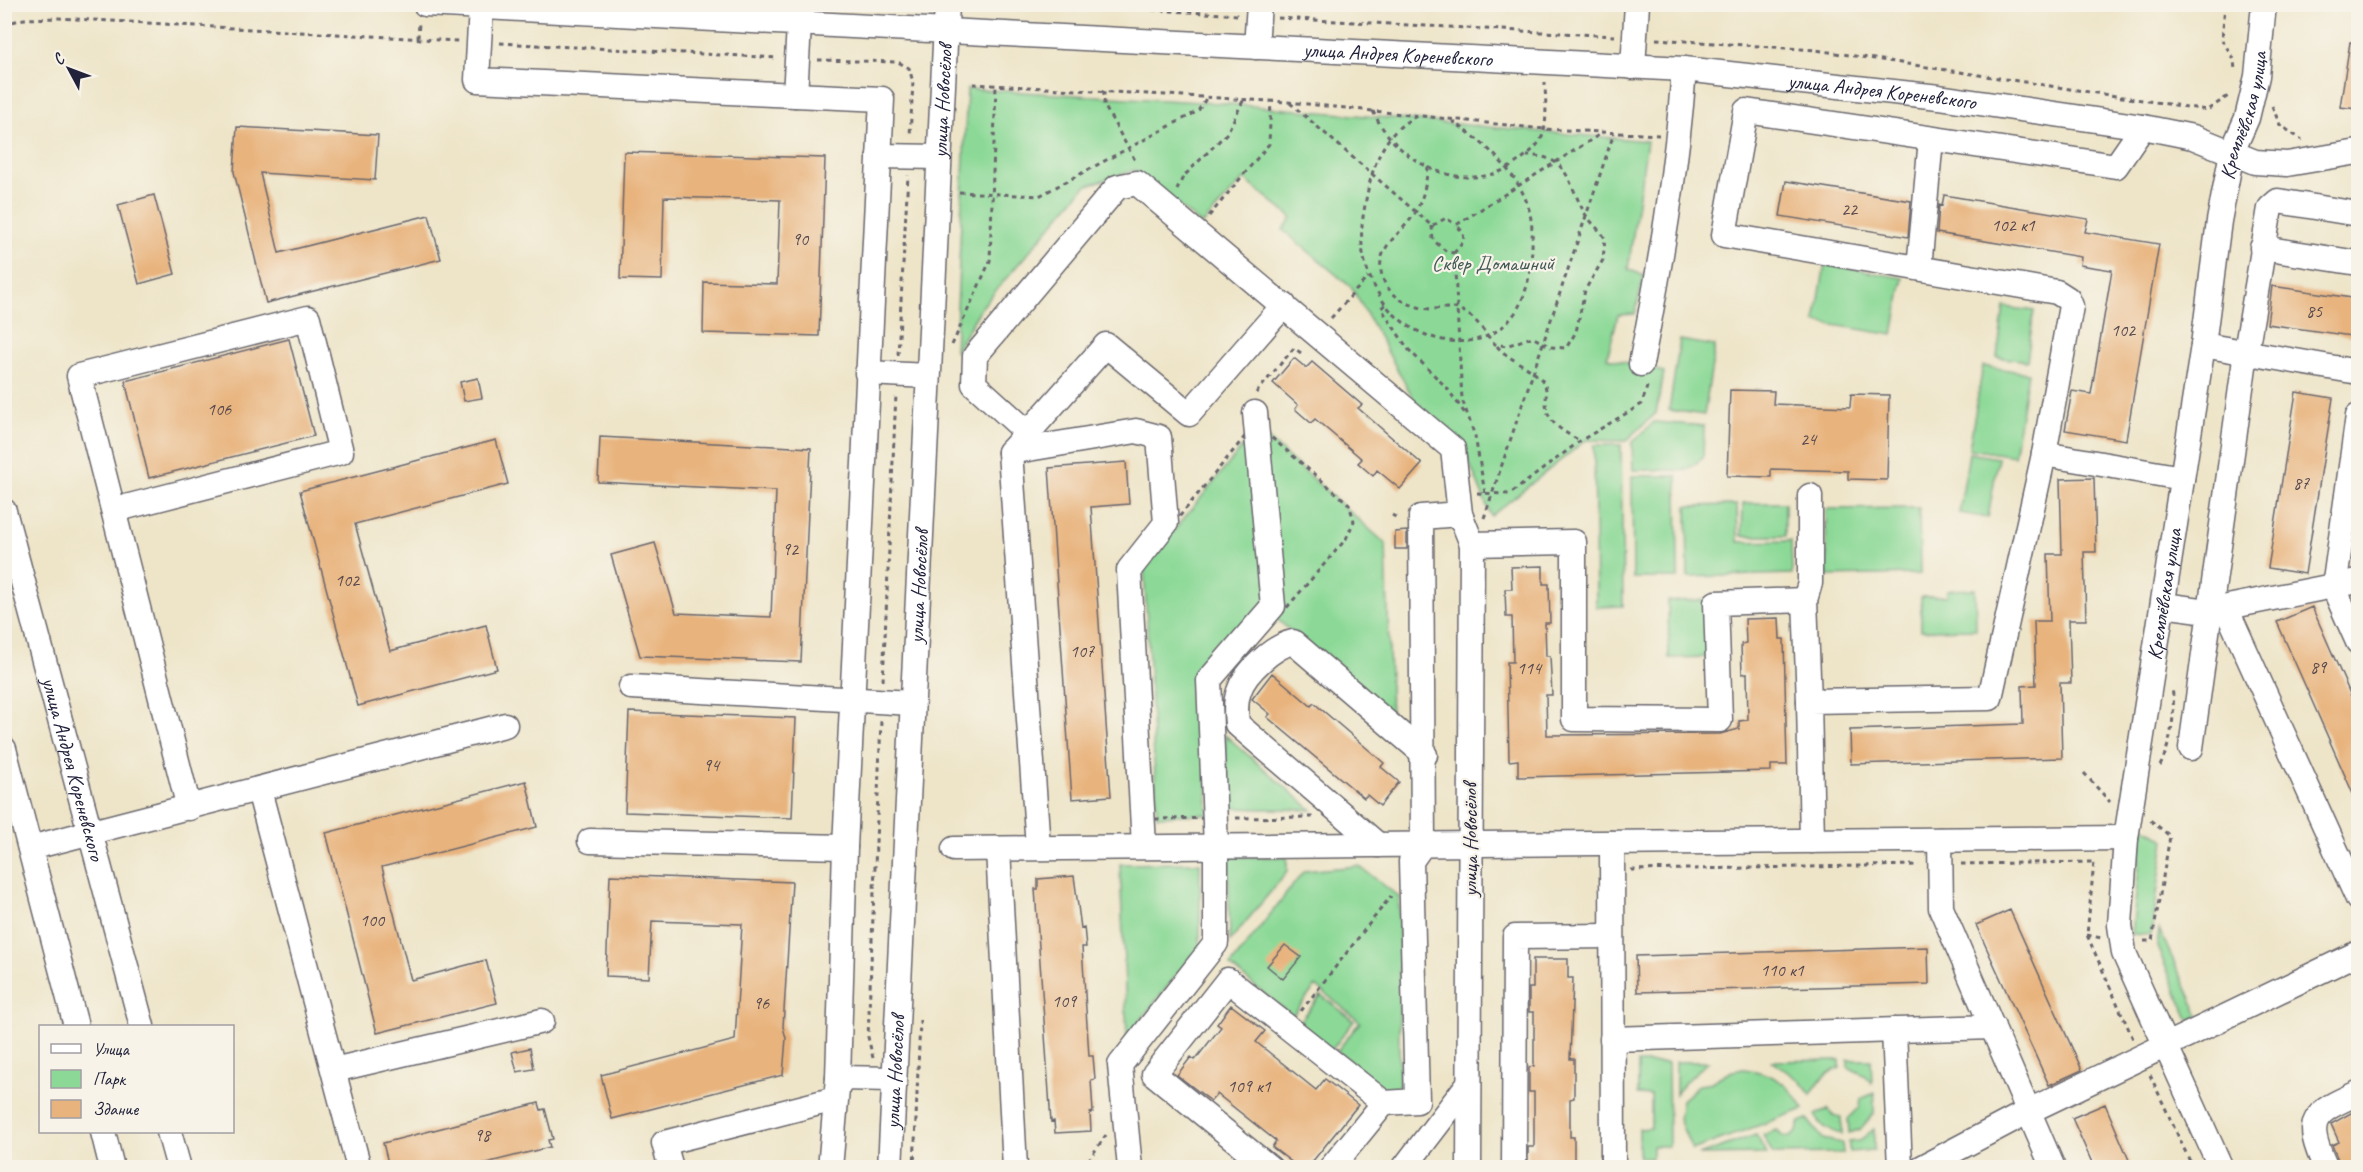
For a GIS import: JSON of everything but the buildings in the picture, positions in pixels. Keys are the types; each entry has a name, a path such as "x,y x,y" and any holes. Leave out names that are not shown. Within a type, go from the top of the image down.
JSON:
{"street":[{"name":"улица Андрея Кореневского","path":"425,4 481,8 785,18 946,31 1684,69 1939,97 2143,127 2193,137 2255,162 2287,164 2358,152"},
{"name":"улица Новосёлов","path":"890,1167 884,1078 912,703 947,4"},
{"path":"1256,47 1258,4"},
{"path":"1633,67 1637,4"},
{"name":"Кремлёвская улица","path":"2221,1167 2120,940 2126,838 2232,152 2247,118 2257,76 2264,4"},
{"path":"481,8 477,80 882,99 867,373 836,1088 826,1165"},
{"path":"785,18 797,60 795,95"},
{"path":"1641,364 1671,203 1684,69"},
{"path":"1809,701 1990,698 2044,454 2071,306 2068,299 2057,292 1724,235 1746,111 2116,166 2143,127"},
{"path":"1919,268 1932,139"},
{"path":"879,156 939,157"},
{"name":"улица Новосёлов","path":"1028,433 974,384 975,356 1117,187 1137,183 1453,449 1464,521 1470,844 1469,1167"},
{"path":"2191,748 2217,609 2246,352 2270,208 2278,201 2358,214"},
{"path":"2262,248 2358,263"},
{"path":"1038,847 1011,452 1106,345 1189,414 1284,305"},
{"path":"114,510 342,452 308,318 79,376 189,808"},
{"path":"2203,345 2358,372"},
{"path":"867,373 928,376"},
{"path":"1130,1167 1120,1065 1216,943 1216,847 1209,680 1273,606 1254,413"},
{"path":"2358,416 2334,588 2358,642"},
{"path":"1011,452 1136,431 1159,437 1166,523 1129,570 1144,846"},
{"path":"2044,454 2182,478"},
{"path":"1810,496 1810,583 1805,600 1812,841"},
{"name":"улица Андрея Кореневского","path":"4,511 142,1025"},
{"path":"1270,1167 1154,1074 1228,980 1384,1103 1417,1101 1412,861 1423,844 1425,755 1421,517 1464,521 1574,542 1574,719 1720,720 1716,603 1805,600"},
{"path":"2163,605 2217,609 2334,588 2358,581"},
{"path":"2217,609 2358,899"},
{"path":"1378,845 1237,724 1236,701 1240,688 1269,652 1281,645 1293,642 1425,755"},
{"path":"631,687 912,703"},
{"path":"30,848 505,725"},
{"path":"4,749 76,1025"},
{"path":"259,790 359,1167"},
{"path":"954,849 2126,838"},
{"path":"1940,840 1941,908 2053,1167"},
{"path":"590,841 845,847"},
{"path":"1612,843 1613,1167"},
{"path":"998,849 1015,1167"},
{"path":"1514,1167 1515,937 1611,936"},
{"path":"1921,1167 2028,1111 2358,954"},
{"path":"334,1070 542,1021"},
{"path":"1612,1039 1993,1027"},
{"path":"1894,1029 1900,1167"},
{"path":"671,1167 664,1143 836,1088 884,1078"},
{"path":"1404,1167 1469,1083"},
{"path":"2326,1167 2313,1140 2316,1123 2324,1108 2358,1093"},
{"path":"1331,1167 1384,1103"},
{"path":"104,1133 112,1167"},
{"path":"170,1133 179,1167"}],"path":[{"path":"4,24 24,20 59,18 797,60 898,62 909,68 913,82 897,375 868,1037 873,1060 884,1078"},
{"path":"973,84 1288,102 1544,129 1678,137"},
{"path":"949,354 990,261 996,85"},
{"path":"1104,91 1104,105 1137,165"},
{"path":"957,192 1039,196 1198,111 1207,97"},
{"path":"2273,97 2272,107 2280,125 2302,140 2313,141"},
{"path":"1175,201 1183,177 1227,133 1244,99"},
{"path":"1207,217 1269,144 1271,101"},
{"path":"1288,102 1432,226 1432,240 1447,252 1454,254"},
{"path":"1373,111 1380,128 1403,151 1441,173 1465,178 1488,176 1506,169 1527,156 1541,139 1544,129"},
{"path":"1419,116 1403,123 1378,156 1372,174 1360,236 1368,277 1385,305 1399,320 1424,335 1459,342 1486,336 1500,328 1514,314 1524,295 1530,274 1533,228 1530,210 1519,185 1474,136 1450,119"},
{"path":"1456,225 1604,132"},
{"path":"1614,133 1493,492 1478,529 1464,521 1485,493 1493,492 1510,494 1580,441 1642,404 1648,389 1649,366 1641,364"},
{"path":"1496,344 1506,346 1532,337 1551,347 1566,348 1576,332 1585,290 1603,260 1605,238 1586,215 1569,176 1556,162 1544,155 1527,156"},
{"path":"1428,167 1422,198 1416,212 1382,251 1379,266 1383,283 1392,294 1410,305 1429,309 1457,308 1478,322 1486,336 1503,354 1533,372 1548,393 1547,410 1556,425 1580,441"},
{"path":"1432,226 1446,218 1463,232 1464,241 1454,254 1462,399 1475,436 1485,493"},
{"path":"1254,413 1265,432 1349,504 1354,521 1346,539 1218,686 1225,818 1153,819 1139,566 1247,434 1254,413 1294,348 1301,353 1368,277"},
{"path":"1385,305 1381,308 1408,349 1447,388 1468,417"},
{"path":"1392,515 1421,534"},
{"path":"2084,773 2111,804"},
{"path":"2094,838 2094,862"},
{"path":"1289,1027 1395,889"},
{"path":"1083,1167 1124,1109"}],"green space":[{"name":"Сквер Домашний","path":"967,89 1218,103 1647,141 1628,269 1644,276 1635,314 1618,315 1607,358 1664,372 1656,413 1626,441 1586,440 1491,516 1464,449 1421,412 1352,288 1283,230 1292,218 1244,179 1202,225 1135,170 1085,186 981,308 955,352"},
{"path":"1825,264 1903,278 1893,335 1815,322"},
{"path":"2004,307 2034,311 2027,361 1997,357"},
{"path":"1680,340 1715,346 1704,415 1669,410"},
{"path":"1983,366 2028,373 2014,456 1969,449"},
{"path":"1654,422 1704,426 1703,458 1686,470 1633,470 1632,443"},
{"path":"1267,438 1386,544 1391,717 1265,609 1205,680 1208,814 1157,816 1144,567 1249,439"},
{"path":"1594,445 1621,445 1623,606 1596,607"},
{"path":"1969,453 1998,458 1988,518 1959,513"},
{"path":"1632,476 1677,476 1678,578 1633,578"},
{"path":"1743,503 1785,503 1785,536 1742,536"},
{"path":"1737,505 1738,542 1791,541 1792,574 1688,577 1687,506"},
{"path":"1919,508 1920,574 1827,576 1826,509"},
{"path":"1975,589 1976,629 1921,630 1921,597 1947,596 1947,590"},
{"path":"1712,600 1713,657 1669,658 1668,601"},
{"path":"1225,735 1312,810 1228,808"},
{"path":"2143,826 2165,840 2151,935 2132,934"},
{"path":"1228,857 1287,857 1287,872 1230,941"},
{"path":"1200,863 1200,946 1127,1037 1120,864"},
{"path":"1359,866 1399,897 1399,1092 1388,1092 1337,1051 1360,1022 1316,986 1292,1016 1230,966 1304,871"},
{"path":"2159,929 2199,1016 2189,1020 2157,947"},
{"path":"1321,995 1354,1021 1331,1051 1298,1024"},
{"path":"1840,1060 1840,1068 1823,1078 1811,1095 1800,1081 1772,1061"},
{"path":"1848,1060 1871,1060 1872,1083 1864,1075 1848,1067"},
{"path":"1676,1062 1708,1062 1686,1081 1676,1094"},
{"path":"1638,1063 1668,1063 1669,1146 1652,1146 1652,1158 1639,1158 1639,1129 1651,1128 1651,1095 1638,1094"},
{"path":"1743,1069 1772,1076 1786,1086 1804,1109 1692,1150 1679,1119 1682,1100 1699,1085 1708,1084 1728,1072"},
{"path":"1874,1093 1874,1114 1859,1130 1849,1133 1848,1119 1860,1107 1861,1099"},
{"path":"1828,1109 1832,1115 1842,1117 1842,1134 1826,1128 1815,1115"},
{"path":"1807,1119 1823,1139 1842,1143 1843,1153 1773,1154 1763,1135 1777,1130 1782,1136 1790,1137 1797,1132 1799,1122"},
{"path":"1874,1129 1874,1150 1849,1152 1849,1142 1859,1141"},
{"path":"1756,1135 1767,1154 1699,1155"}]}
